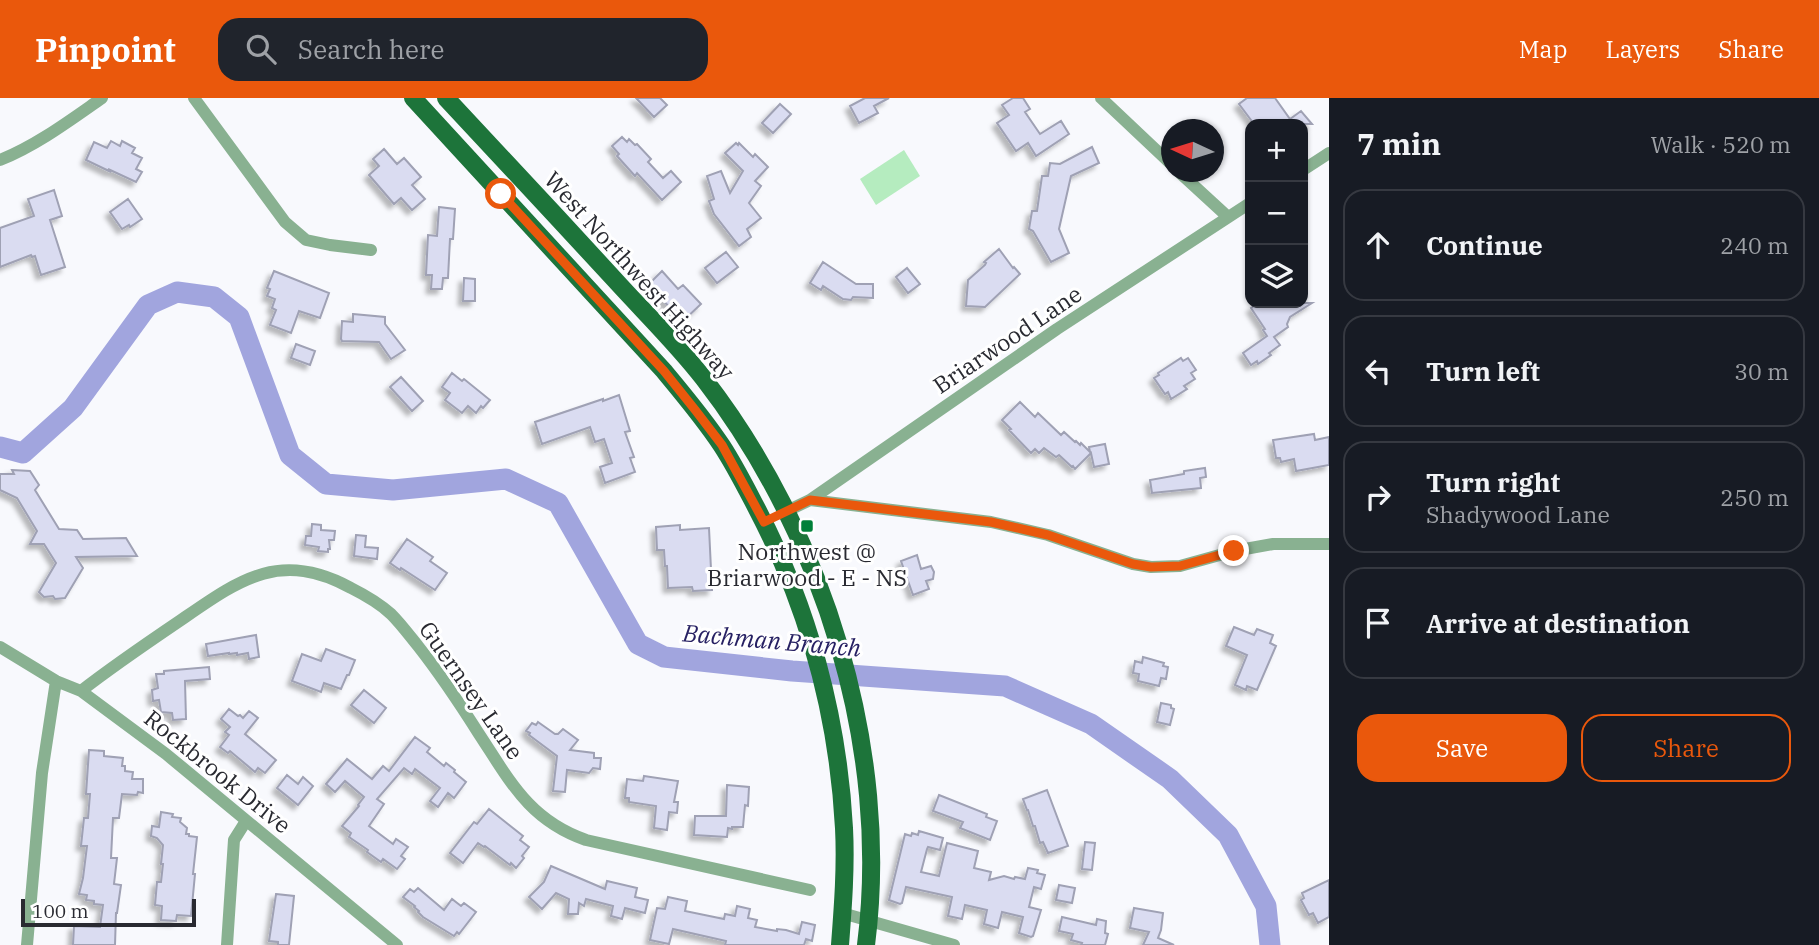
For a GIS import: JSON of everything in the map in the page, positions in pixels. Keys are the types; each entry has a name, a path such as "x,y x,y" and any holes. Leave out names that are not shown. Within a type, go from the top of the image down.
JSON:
{"main road":[{"name":"West Northwest Highway","path":"414,98 664,371 722,445 764,522 804,616 833,734 841,783 844,829 840,945"},
{"name":"West Northwest Highway","path":"446,98 638,303 704,379 753,450 787,511 821,589 840,649 866,773 870,829 869,921 866,945"},
{"path":"553,251 572,233"},
{"path":"764,522 787,511"}],"street":[{"path":"0,160 20,152 53,132 102,98"},
{"path":"194,98 285,222 306,240 371,250"},
{"path":"1101,98 1161,155"},
{"path":"1308,167 1329,153"},
{"path":"1190,182 1227,216"},
{"name":"Briarwood Lane","path":"787,511 810,500 1046,337 1245,206"},
{"path":"810,500 991,522 1048,535 1133,564 1151,567 1180,566 1234,551 1273,544 1329,544"},
{"name":"Guernsey Lane","path":"81,691 217,594 241,581 281,569 324,576 365,596 399,622 448,687 508,778 528,804 552,824 586,840 810,890"},
{"name":"Rockbrook Drive","path":"0,647 56,681 81,691 166,754 397,945"},
{"path":"27,945 42,773 56,681"},
{"path":"227,945 234,839 246,821"},
{"path":"842,913 954,945"}],"green space":[{"path":"904,150 920,176 876,205 860,179"}],"building":[{"path":"636,98 660,98 667,105 654,117"},
{"path":"865,98 889,98 874,106 878,113 859,123 850,106"},
{"path":"1013,98 1023,98 1030,109 1025,112 1040,134 1061,121 1069,134 1036,156 1028,143 1016,151 997,123 1009,115 1002,105"},
{"path":"1247,98 1275,98 1290,119 1250,119 1239,104"},
{"path":"780,104 791,114 773,133 762,123"},
{"path":"1301,111 1308,119 1290,119"},
{"path":"622,137 627,142 629,139 637,144 651,159 648,162 663,178 671,171 681,182 662,200 617,156 619,154 612,146"},
{"path":"111,141 120,146 122,141 135,148 132,153 142,158 136,169 142,172 136,182 86,160 94,142 107,148"},
{"path":"736,143 753,157 755,154 768,167 755,181 761,186 749,203 761,218 747,229 751,237 739,246 714,214 709,201 714,199 707,176 721,171 730,193 743,171 725,153"},
{"path":"1092,147 1099,163 1071,176 1059,229 1069,253 1051,262 1033,231 1029,229 1032,211 1037,211 1042,176 1048,176 1050,163 1060,164"},
{"path":"384,149 397,164 404,158 421,177 412,185 425,199 412,210 401,198 394,204 369,175 379,166 373,159"},
{"path":"54,190 62,216 50,220 65,267 41,275 35,256 31,255 0,267 0,228 34,216 28,199"},
{"path":"128,199 142,219 122,229 110,212"},
{"path":"439,207 455,209 453,239 450,239 448,278 443,278 442,289 431,289 432,275 426,275 428,235 437,236"},
{"path":"999,249 1020,274 985,307 966,306 968,280"},
{"path":"726,252 738,267 717,283 705,268"},
{"path":"823,262 856,284 873,284 873,298 843,299 823,286 821,290 810,283"},
{"path":"907,268 920,284 908,293 896,277"},
{"path":"274,271 329,293 320,318 299,311 291,333 270,325 276,310 272,308 275,299 267,296 270,289 267,288"},
{"path":"662,271 678,289 683,285 701,304 683,321 648,285"},
{"path":"464,278 475,279 475,301 463,301"},
{"path":"1251,308 1304,308 1290,317 1288,327 1274,337 1280,345 1269,353 1271,355 1258,364 1257,361 1251,365 1243,353 1267,336 1263,330 1265,329"},
{"path":"353,314 385,317 385,324 405,350 391,359 379,342 342,341 342,321 353,322"},
{"path":"296,344 315,351 310,365 291,358"},
{"path":"1181,358 1183,361 1188,358 1196,370 1191,373 1195,379 1184,386 1187,389 1171,399 1154,378"},
{"path":"452,373 490,400 483,408 481,406 476,413 468,406 462,413 445,400 450,393 442,387"},
{"path":"401,377 423,401 412,411 390,387"},
{"path":"619,395 630,431 625,432 634,457 630,458 635,472 605,483 600,467 612,463 604,439 595,442 590,427 542,444 535,422"},
{"path":"1020,402 1035,417 1038,413 1061,435 1064,432 1090,452 1089,447 1105,444 1109,464 1094,467 1091,453 1075,469 1059,455 1056,457 1044,448 1039,453 1035,449 1031,453 1002,420"},
{"path":"1314,434 1315,440 1329,437 1329,465 1296,471 1294,459 1281,462 1280,458 1276,458 1273,440"},
{"path":"1205,468 1206,477 1200,478 1201,488 1152,493 1150,480"},
{"path":"12,470 30,471 39,485 35,490 59,529 77,530 83,539 126,538 137,556 76,557 83,568 65,598 44,597 39,592 56,563 44,544 30,544 37,531 17,498 0,490 0,474 14,474"},
{"path":"312,524 321,525 321,530 335,531 334,540 329,540 328,552 318,551 319,547 305,545 306,536 311,536"},
{"path":"680,525 680,530 709,528 712,590 668,588 664,550 657,550 656,527"},
{"path":"356,535 366,536 365,547 378,548 377,559 354,556"},
{"path":"407,539 433,557 430,561 447,573 435,590 390,563"},
{"path":"917,555 921,569 931,566 934,572 933,579 926,581 929,589 913,595 901,561"},
{"path":"1234,627 1254,635 1257,629 1273,635 1270,643 1276,646 1257,690 1247,686 1246,690 1235,685 1247,655 1226,646"},
{"path":"256,635 259,657 249,659 248,653 208,656 206,644"},
{"path":"326,649 355,660 341,689 324,683 321,692 292,681 302,654 321,661"},
{"path":"1143,657 1164,663 1163,666 1168,667 1166,679 1161,678 1159,686 1138,681 1139,674 1133,673 1135,661 1142,663"},
{"path":"209,667 210,679 185,681 186,719 173,720 172,713 161,712 159,700 153,701 152,690 158,688 156,674"},
{"path":"364,690 386,708 374,723 351,705"},
{"path":"1161,703 1171,705 1174,709 1170,725 1157,722"},
{"path":"229,709 243,718 249,711 258,718 245,734 276,760 265,773 258,768 255,772 230,751 228,753 220,747 229,735 225,732 230,727 221,719"},
{"path":"538,722 555,734 563,729 578,740 570,750 594,753 594,758 601,758 600,769 593,768 589,773 567,770 565,792 553,791 557,756 526,731 532,723 536,725"},
{"path":"415,737 430,748 427,752 444,766 446,763 466,782 454,798 448,793 438,807 430,801 440,788 415,769 412,774 404,768 377,799 384,804 369,826 393,844 396,839 408,847 401,856 405,859 397,869 367,852 368,850 349,837 351,833 342,826 364,797 345,781 335,792 326,784 347,759 372,779 383,766 389,771"},
{"path":"89,750 104,751 104,756 123,758 122,766 125,766 125,771 133,772 132,779 143,779 143,793 122,794 119,818 113,818 111,858 117,858 114,884 121,885 116,913 115,945 73,945 74,926 100,927 103,905 94,904 94,901 86,900 87,895 79,894 87,846 81,846 84,818 88,818 90,794 86,794"},
{"path":"287,775 298,784 303,777 313,786 298,805 277,788"},
{"path":"644,776 678,781 674,802 678,802 677,813 669,812 667,830 654,828 656,806 629,802 629,798 625,798 627,779 643,781"},
{"path":"727,785 749,787 743,827 728,828 727,837 694,835 695,816 726,816"},
{"path":"1047,790 1068,846 1048,853 1043,842 1040,843 1023,799"},
{"path":"939,795 987,814 986,817 997,821 990,840 960,828 963,822 933,811"},
{"path":"489,809 523,836 520,840 529,847 516,868 478,843 463,863 450,853 474,822 477,824"},
{"path":"161,812 181,818 180,822 187,828 186,834 197,837 191,916 177,915 176,921 161,920 162,906 155,905 157,882 161,882 163,845 151,836 152,826 159,827"},
{"path":"919,831 943,838 940,850 928,847 921,872 939,876 947,843 978,851 974,868 991,872 989,880 1004,876 1025,879 1028,868 1045,875 1041,889 1034,887 1029,907 1041,910 1033,936 1019,933 1023,917 1002,912 998,928 984,924 987,910 965,905 962,919 948,916 952,897 906,887 902,903 889,900 905,834 918,835"},
{"path":"1085,842 1095,843 1092,870 1082,869"},
{"path":"551,866 605,889 607,881 637,888 635,897 648,900 645,913 625,908 622,919 611,916 613,906 586,899 584,906 579,903 578,914 568,914 569,899 556,893 542,909 529,897 544,882"},
{"path":"1329,880 1329,917 1318,923 1313,913 1309,915 1301,900 1304,898 1302,893"},
{"path":"1059,885 1075,888 1072,903 1056,900"},
{"path":"418,888 444,910 452,899 461,906 464,903 476,912 459,934 457,932 454,936 423,917 415,906 403,897 410,889 414,892"},
{"path":"276,894 294,896 289,945 278,945 278,942 269,941"},
{"path":"668,897 687,901 685,911 724,919 725,914 735,916 737,906 750,909 748,918 757,920 755,927 799,934 802,922 815,925 812,941 806,939 804,945 725,945 726,941 673,929 669,944 650,940 657,908 665,909"},
{"path":"1134,908 1163,913 1158,938 1174,945 1143,945 1149,932 1130,928"},
{"path":"1062,917 1096,925 1097,919 1106,921 1105,933 1108,934 1105,945 1081,945 1082,943 1071,940 1073,934 1059,931"}],"waterway":[{"name":"Bachman Branch","path":"0,447 23,453 73,408 148,305 177,292 214,297 239,317 290,455 326,484 393,490 506,479 558,503 638,644 664,657 792,671 1005,686 1091,724 1170,779 1228,835 1266,906 1270,945"}],"place":[{"name":"Northwest @ Briarwood - E - NS","path":"807,526"}],"route":[{"path":"501,194 664,371 722,445 764,522 810,500 991,522 1048,535 1133,564 1151,567 1180,566 1234,551"}]}
